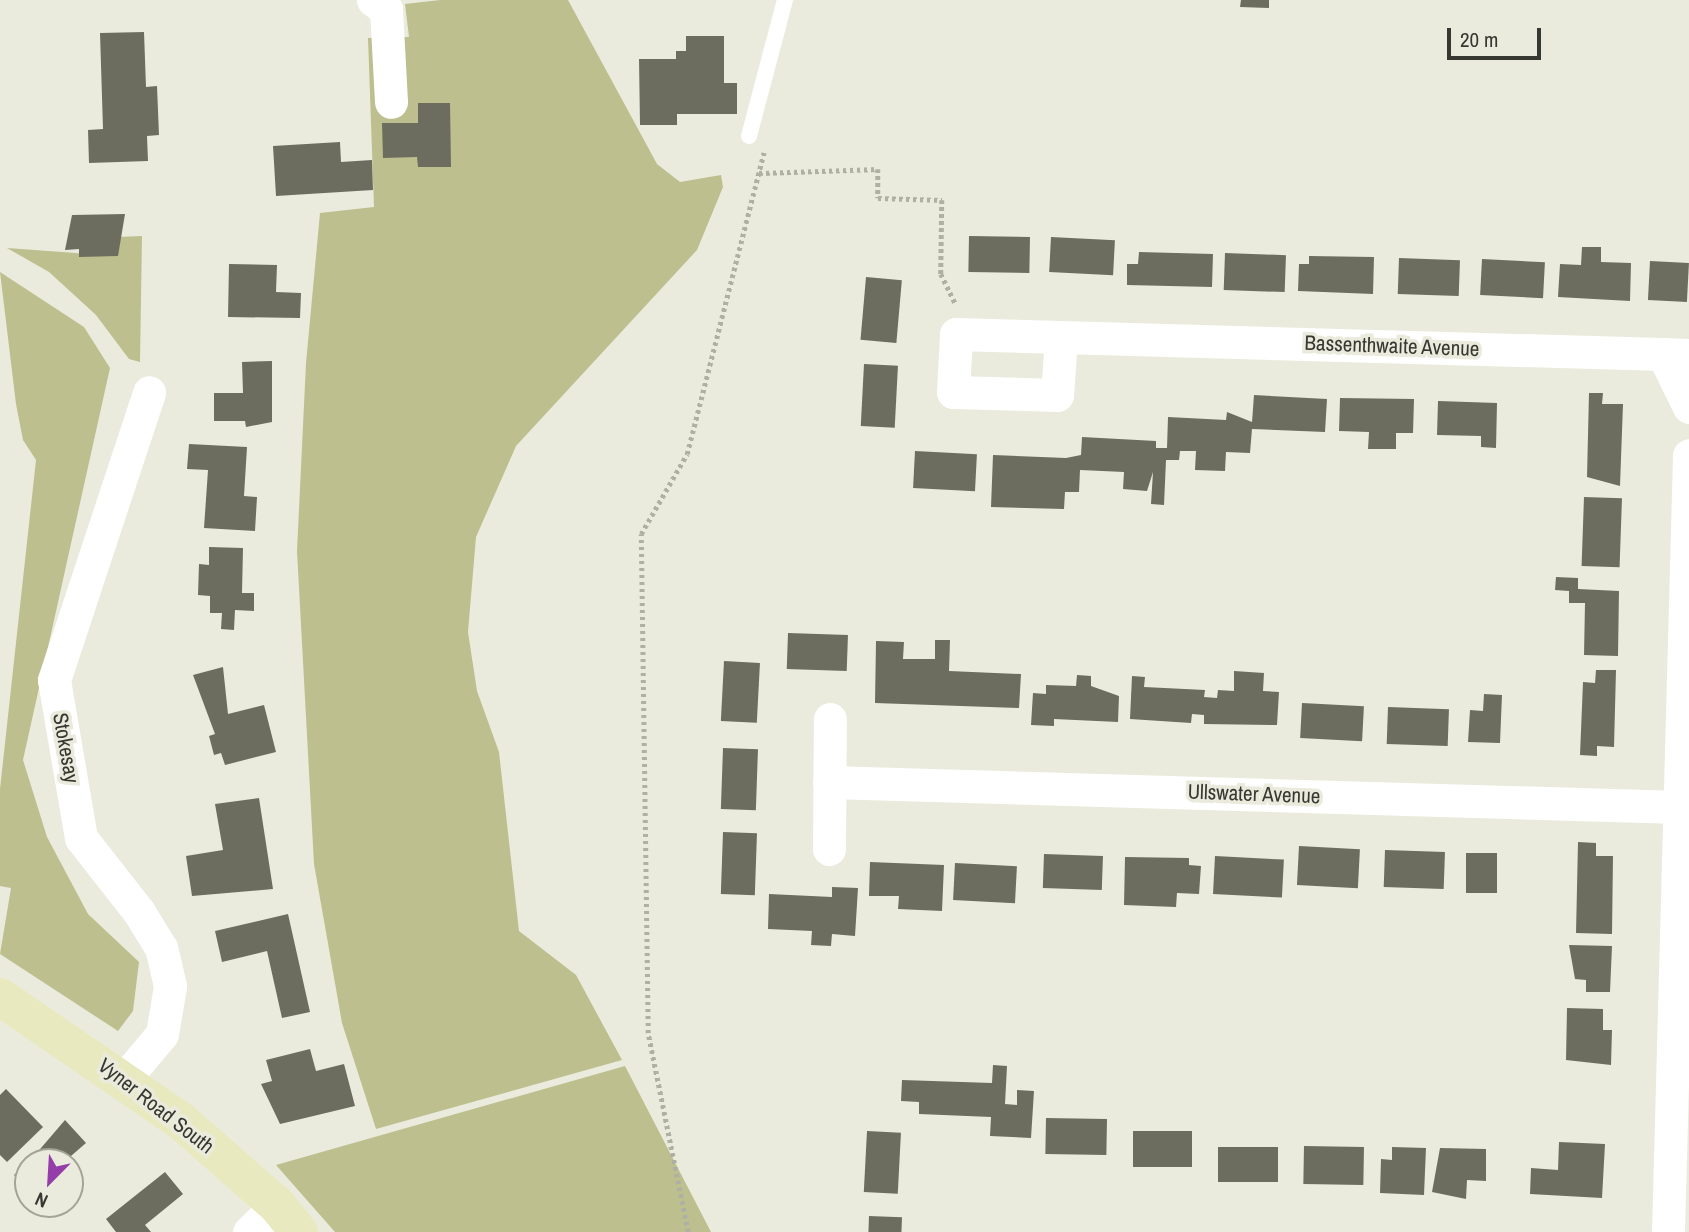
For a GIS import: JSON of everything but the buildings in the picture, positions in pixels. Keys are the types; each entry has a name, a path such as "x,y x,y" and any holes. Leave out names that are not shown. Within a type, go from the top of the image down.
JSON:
{"street":[{"path":"373,0 386,9 391,102"},
{"path":"970,335 956,334 953,392 1057,395 1061,337"},
{"name":"Bassenthwaite Avenue","path":"970,335 1676,354 1689,407"},
{"name":"Stokesay","path":"125,1078 162,1034 170,986 146,924 81,838 54,680 149,392"},
{"path":"1668,1232 1689,455"},
{"path":"828,849 830,719"},
{"name":"Ullswater Avenue","path":"829,782 1679,807"},
{"name":"Vyner Road South","path":"0,997 125,1078 288,1218"},
{"path":"249,1232 288,1218"}],"lane":[{"path":"749,136 785,0"}],"path":[{"path":"688,1232 648,1033 641,534 687,454 766,146"},
{"path":"759,173 878,169 878,198 942,200 941,274 970,335"}],"green space":[{"path":"440,0 568,0 657,164 680,182 721,175 723,187 697,250 516,446 476,537 468,632 477,691 499,752 519,931 576,975 622,1060 376,1129 342,1023 314,864 297,551 306,363 320,213 374,207 368,38 409,37 405,4"},
{"path":"142,236 140,362 129,359 96,315 49,272 7,248 117,256 117,237"},
{"path":"0,272 84,327 110,368 23,760 47,837 88,914 139,962 133,1011 118,1031 0,954 11,888 0,886 0,789 36,460 23,440 16,404"},
{"path":"625,1066 711,1232 335,1232 276,1165"}]}
